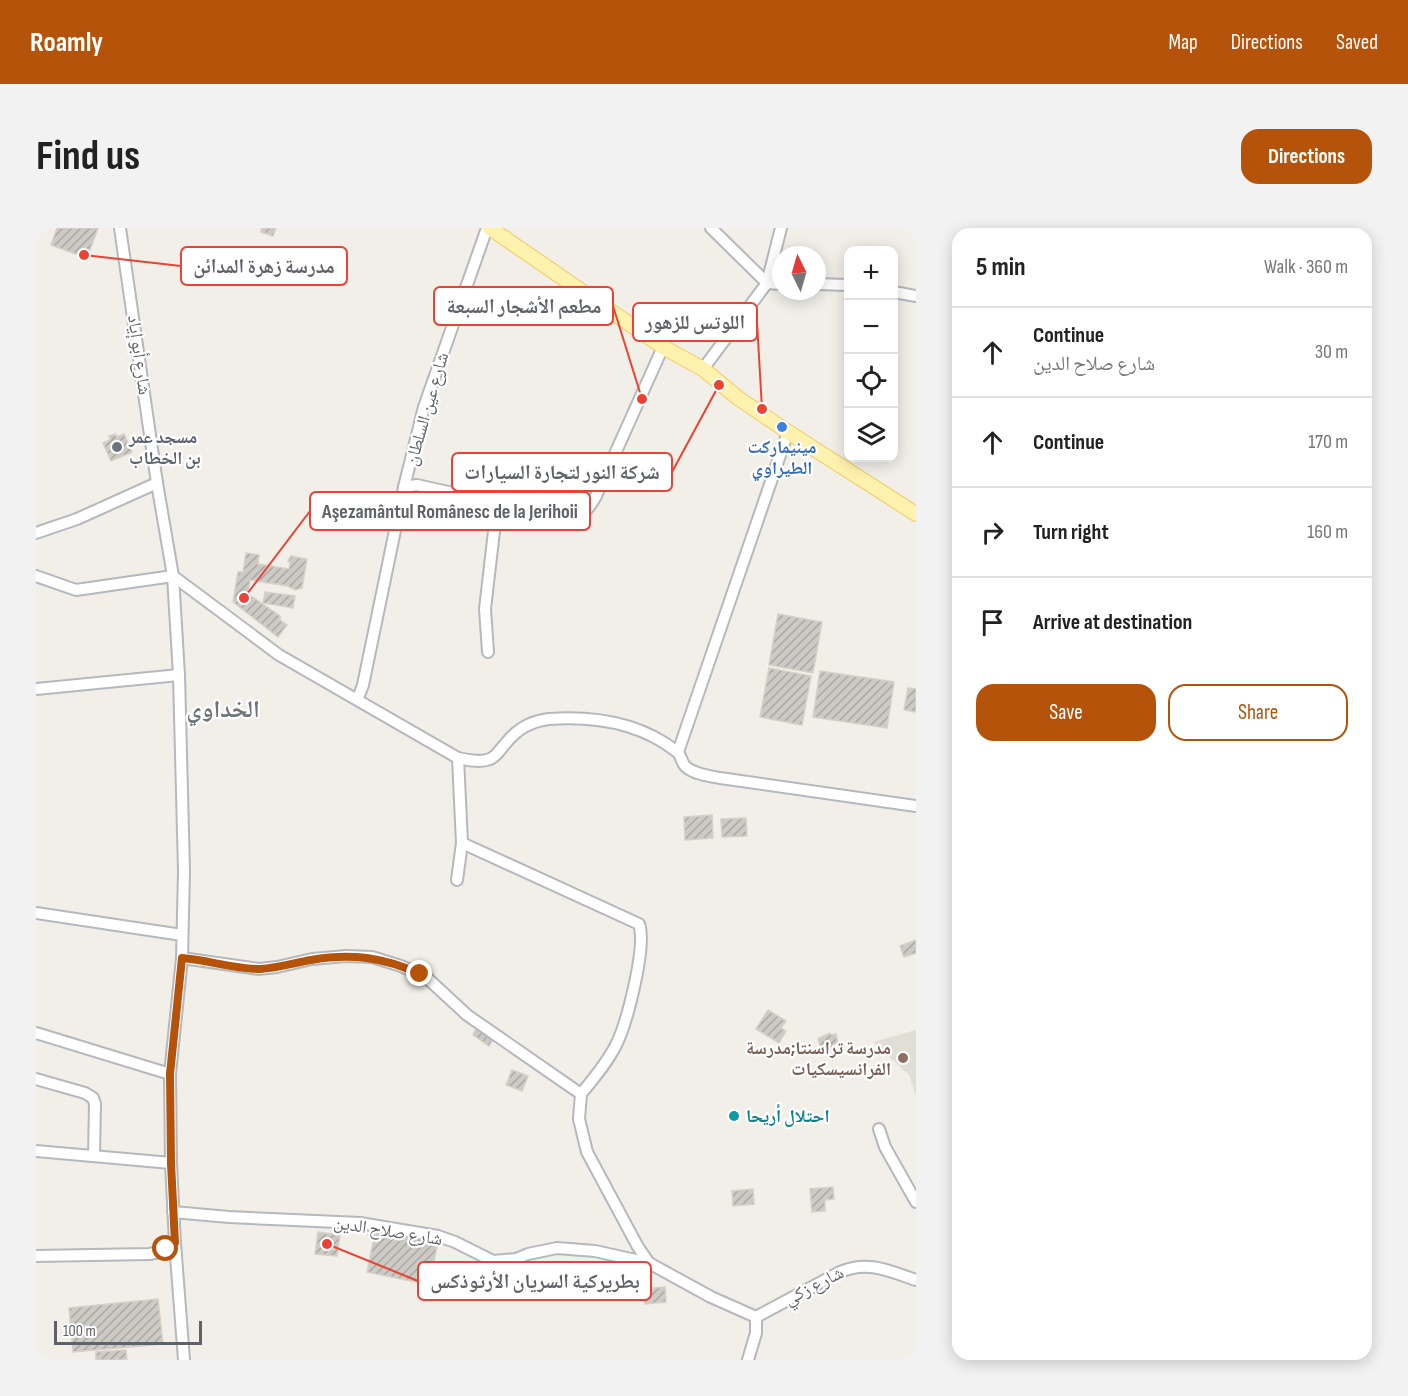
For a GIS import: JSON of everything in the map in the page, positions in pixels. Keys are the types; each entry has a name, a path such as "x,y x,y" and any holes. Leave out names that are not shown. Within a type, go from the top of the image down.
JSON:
{"main road":[{"name":"شارع عين السلطان","path":"488,228 663,347 703,369 738,398 788,432 916,514"}],"street":[{"name":"شارع أبو إياد","path":"120,228 157,483 173,576 180,675 184,871 182,958 170,1074 172,1212"},
{"name":"شارع عين السلطان","path":"357,698 363,685 424,407 488,228"},
{"path":"711,228 767,283 772,283"},
{"path":"703,369 767,283 781,228"},
{"path":"826,284 844,285"},
{"path":"898,293 916,296"},
{"path":"405,488 417,485 510,506 573,517 585,513 596,496 663,347"},
{"path":"678,752 788,432"},
{"path":"36,533 77,519 157,483"},
{"path":"488,501 494,506 496,514 485,609 488,652"},
{"path":"496,514 503,507 510,506"},
{"path":"36,576 76,590 173,576 279,655 458,758 481,761 489,759 523,727 531,723 549,719 604,720 637,730 678,752 686,766 698,773 916,806"},
{"path":"36,689 180,675"},
{"path":"457,880 462,843 458,758"},
{"path":"462,843 639,924 641,948 624,1025 617,1044 601,1070 581,1094 579,1119 587,1152 638,1247 649,1263"},
{"path":"36,913 182,935"},
{"path":"182,958 259,969 346,956 372,957 401,966 426,977 467,1015 581,1094"},
{"path":"36,1033 170,1074"},
{"path":"36,1079 85,1093 93,1098 95,1104 94,1156"},
{"path":"879,1129 885,1147 916,1202"},
{"path":"36,1151 171,1163"},
{"path":"172,1212 184,1360"},
{"name":"شارع صلاح الدين","path":"172,1212 229,1217 360,1222 438,1236 493,1261 516,1259 557,1248 595,1251 649,1263 711,1297 756,1317"},
{"path":"36,1256 149,1254 160,1252 175,1243"},
{"name":"شارع زكي","path":"756,1317 853,1267 875,1267 916,1281"},
{"path":"748,1360 756,1333 756,1317"}],"shaded area":[{"name":"مدرسة تراسنتا;مدرسة الفرانسيسكيات","path":"916,1030 916,1096 909,1075 873,1042"}],"building":[{"path":"57,228 98,228 87,258 51,245"},
{"path":"262,228 276,228 273,236 261,232"},
{"name":"مسجد عمر بن الخطاب","path":"115,434 117,437 124,434 132,452 111,461 103,443 110,440 109,436"},
{"path":"246,553 259,555 258,564 289,569 288,561 291,556 307,559 302,588 295,590 288,586 250,580 248,594 280,616 280,620 287,625 278,637 233,602 238,572 243,572"},
{"path":"265,592 295,596 293,608 263,603"},
{"path":"778,614 822,622 813,673 769,665"},
{"path":"769,668 811,676 802,725 760,717"},
{"path":"820,671 894,682 887,728 813,717"},
{"path":"908,688 916,689 916,712 904,710"},
{"path":"712,815 713,838 685,840 684,817"},
{"path":"746,818 747,836 722,837 721,819"},
{"path":"916,940 916,953 904,957 900,946"},
{"path":"768,1010 786,1021 781,1028 786,1031 779,1043 756,1029"},
{"path":"476,1029 493,1040 489,1046 473,1035"},
{"path":"830,1033 831,1035 836,1034 838,1044 834,1045 836,1051 822,1052 818,1039"},
{"path":"512,1070 528,1076 522,1091 506,1085"},
{"path":"833,1187 834,1199 825,1200 825,1211 812,1212 810,1189"},
{"path":"753,1189 754,1204 733,1206 732,1191"},
{"path":"376,1228 438,1241 431,1276 418,1273 416,1282 367,1272"},
{"path":"318,1232 340,1235 337,1256 315,1254"},
{"path":"665,1287 666,1302 645,1304 644,1289"},
{"path":"158,1299 163,1344 73,1352 69,1308"},
{"path":"126,1350 127,1360 96,1360 96,1352"}],"place":[{"name":"مدرسة زهرة المدائن","path":"84,255"},
{"name":"شركة النور لتجارة السيارات","path":"719,385"},
{"name":"مطعم الأشجار السبعة","path":"642,399"},
{"name":"اللوتس للزهور","path":"762,409"},
{"name":"مينيماركت الطيراوي","path":"782,427"},
{"name":"مسجد عمر بن الخطاب","path":"117,447"},
{"name":"Aşezamântul Românesc de la Jerihoii","path":"244,598"},
{"name":"مدرسة تراسنتا;مدرسة الفرانسيسكيات","path":"903,1058"},
{"name":"احتلال أريحا","path":"734,1116"},
{"name":"بطريركية السريان الأرثوذكس","path":"327,1244"}],"district":[{"name":"الخداوي","path":"223,709"}],"route":[{"path":"166,1249 175,1243 172,1212 170,1074 182,958 259,969 346,956 372,957 420,974"}]}
